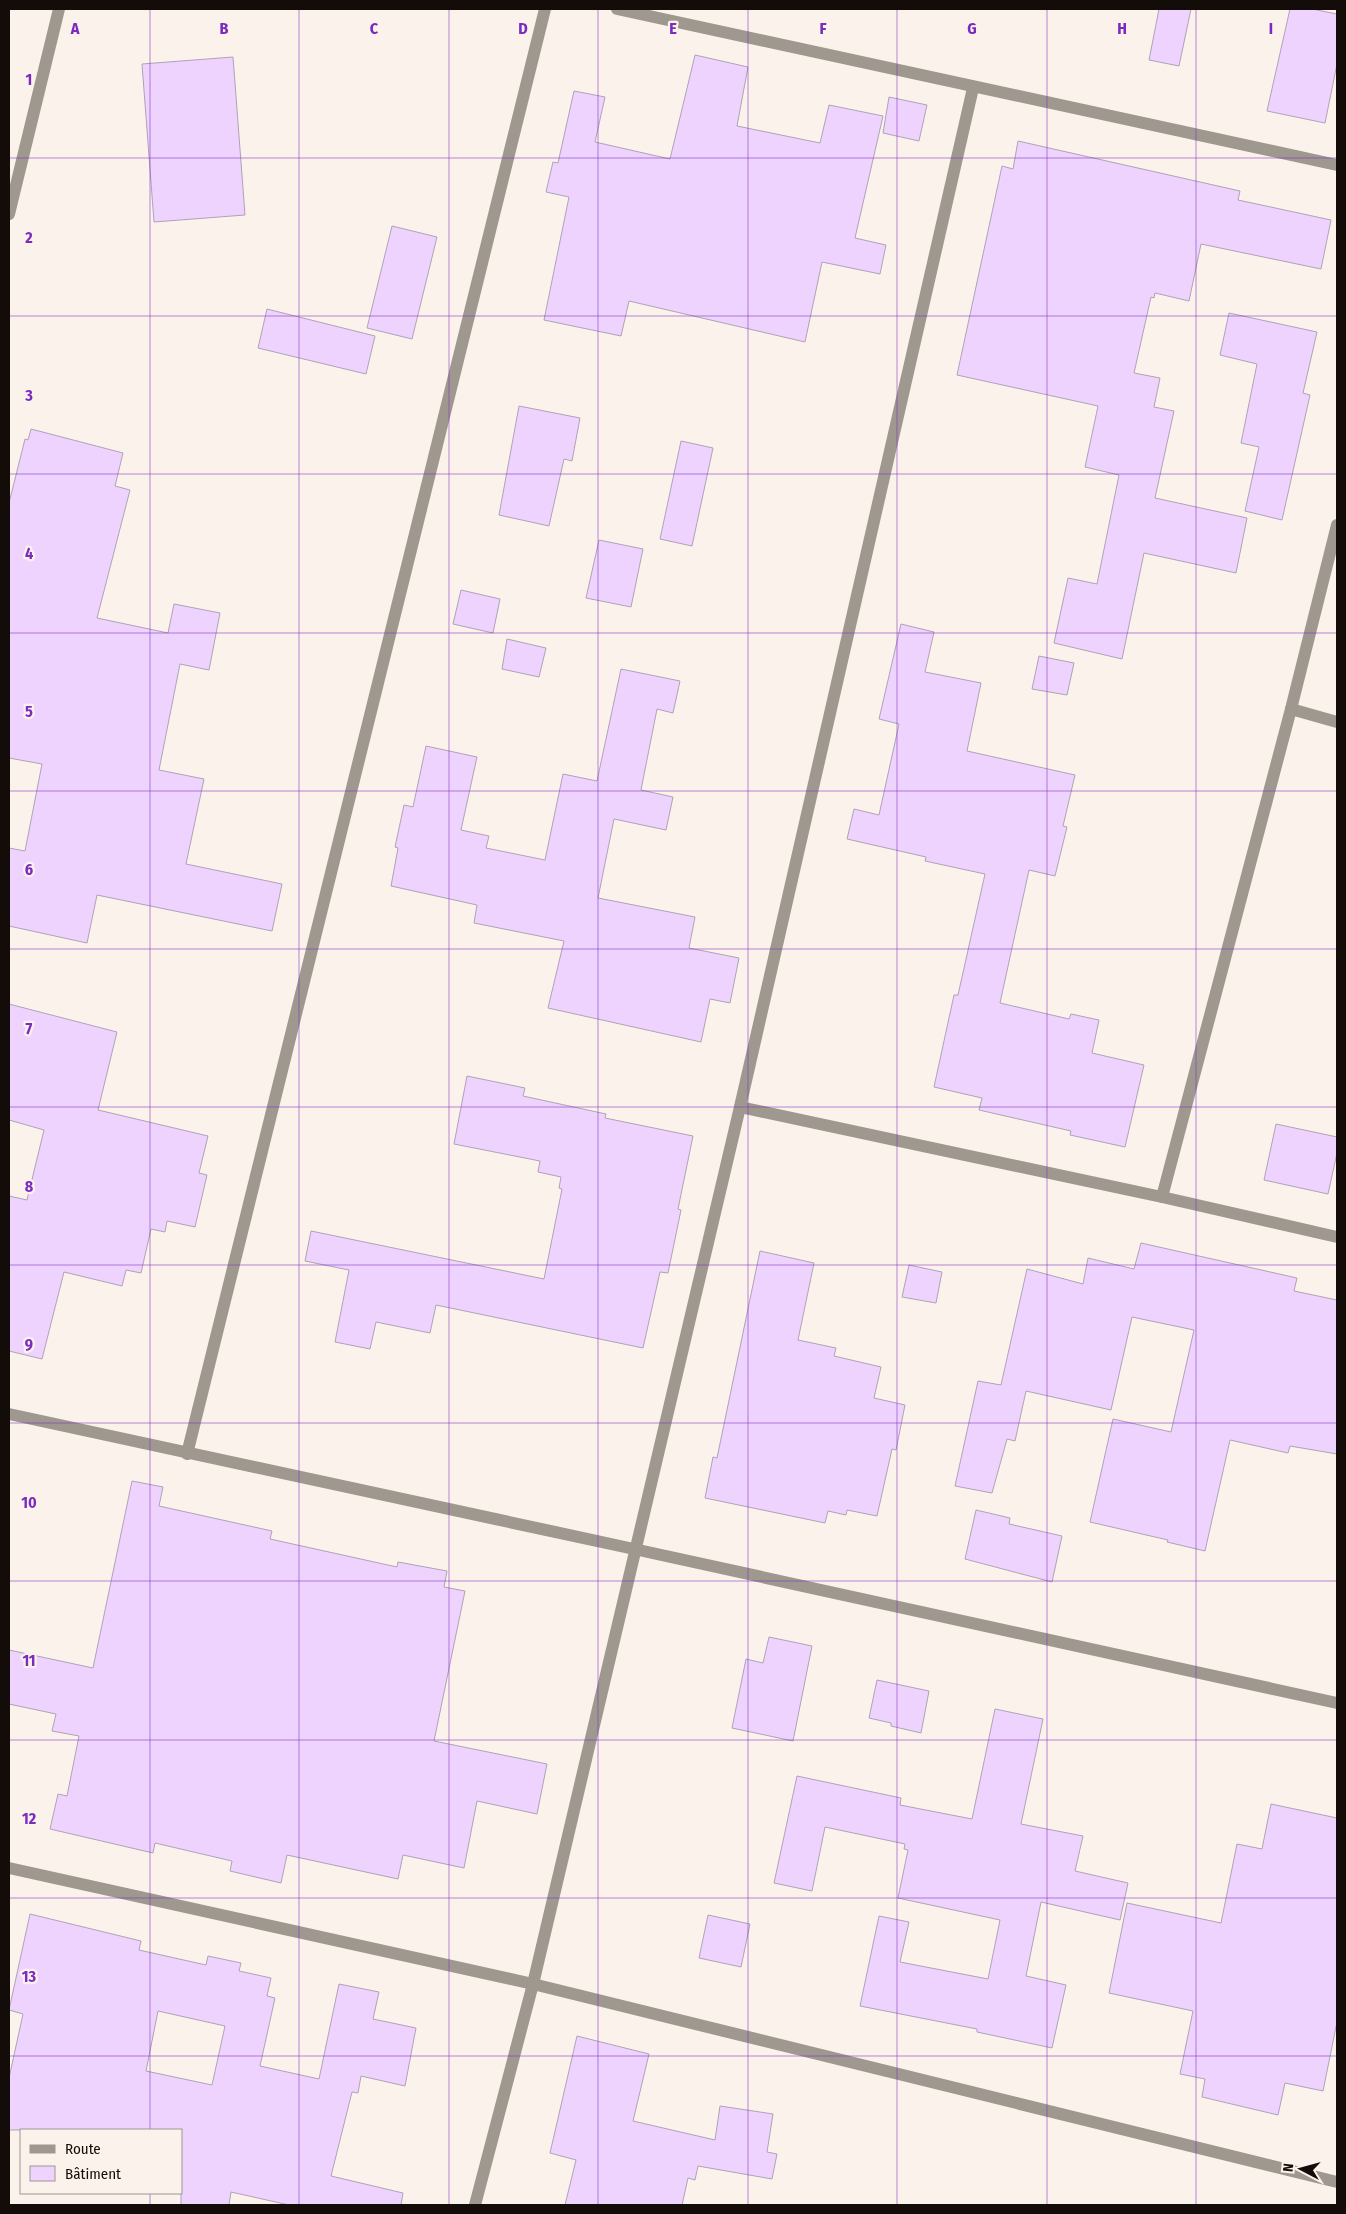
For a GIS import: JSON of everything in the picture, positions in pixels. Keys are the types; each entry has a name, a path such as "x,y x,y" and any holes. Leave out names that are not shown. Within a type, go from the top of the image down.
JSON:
{"street":[{"path":"9,214 59,9"},
{"path":"187,1454 545,9"},
{"path":"618,9 1337,166"},
{"path":"475,2205 533,1984 634,1549 740,1107 973,88"},
{"path":"1162,1197 1291,709 1337,525"},
{"path":"1291,709 1337,722"},
{"path":"740,1107 1162,1197 1337,1237"},
{"path":"9,1414 1337,1703"},
{"path":"9,1868 533,1984 1337,2182"}],"building":[{"path":"1159,9 1191,9 1179,66 1149,60"},
{"path":"1290,9 1312,9 1337,14 1337,64 1325,123 1267,111"},
{"path":"695,55 748,67 737,126 820,143 829,105 883,116 855,238 886,245 880,274 822,262 805,342 629,301 621,336 544,320 569,197 546,192 553,162 558,163 574,91 605,97 595,142 670,159"},
{"path":"233,57 245,215 154,222 142,64"},
{"path":"889,97 927,105 919,141 883,133"},
{"path":"1018,141 1240,191 1238,200 1331,220 1321,269 1201,244 1189,301 1155,293 1154,298 1151,297 1134,373 1160,378 1154,407 1174,411 1155,498 1247,518 1236,573 1144,553 1122,659 1054,643 1068,578 1097,584 1119,475 1085,467 1098,406 957,375 1002,166 1013,169"},
{"path":"392,226 437,237 412,339 367,328"},
{"path":"267,309 375,336 366,374 258,348"},
{"path":"1229,313 1317,332 1303,393 1310,395 1282,520 1245,511 1259,447 1241,443 1257,364 1220,355"},
{"path":"519,406 580,418 572,461 564,459 549,526 499,515"},
{"path":"31,429 123,453 115,486 130,490 97,618 168,633 174,604 220,613 209,670 180,664 159,770 204,779 186,864 282,884 272,931 97,895 87,943 9,926 9,848 25,851 42,764 9,758 9,503 25,439 28,440"},
{"path":"681,441 713,448 692,546 660,539"},
{"path":"599,540 643,549 631,607 586,598"},
{"path":"461,590 500,599 493,633 453,624"},
{"path":"901,624 934,632 925,672 981,683 967,751 1075,775 1063,826 1067,827 1055,876 1029,870 1000,1003 1069,1019 1071,1014 1099,1020 1092,1053 1144,1065 1125,1147 1070,1135 1071,1131 979,1110 982,1098 934,1087 954,995 958,995 985,874 925,861 926,857 847,839 854,809 879,815 899,724 879,719"},
{"path":"507,639 546,648 539,677 502,669"},
{"path":"1039,656 1074,663 1067,695 1032,689"},
{"path":"621,669 680,681 673,713 657,709 641,790 673,797 666,830 614,819 598,898 695,917 689,948 739,958 730,1003 710,999 701,1042 548,1008 564,941 474,923 477,905 391,886 398,848 395,847 404,805 413,807 426,746 477,757 461,830 489,836 486,848 545,860 563,774 597,781"},
{"path":"9,1004 117,1032 98,1110 208,1136 199,1173 207,1175 195,1227 167,1221 165,1232 151,1229 141,1273 126,1270 122,1286 64,1272 42,1359 9,1351 9,1196 27,1200 44,1130 9,1120"},
{"path":"467,1076 525,1088 523,1096 606,1114 605,1118 693,1136 678,1209 681,1210 668,1273 660,1272 643,1348 436,1305 430,1333 376,1322 370,1349 335,1342 349,1270 305,1261 311,1231 544,1279 562,1189 559,1188 561,1177 538,1172 540,1161 454,1144"},
{"path":"1276,1124 1337,1137 1337,1153 1328,1194 1264,1180"},
{"path":"1141,1243 1297,1278 1294,1291 1337,1300 1337,1454 1290,1446 1288,1453 1230,1440 1205,1551 1167,1542 1168,1540 1090,1522 1113,1419 1171,1432 1194,1330 1132,1317 1111,1410 1026,1391 1015,1441 1007,1439 992,1493 955,1486 978,1381 1001,1385 1027,1269 1083,1284 1088,1258 1134,1269"},
{"path":"760,1251 814,1263 798,1340 836,1348 834,1356 881,1367 874,1398 905,1405 896,1450 892,1449 877,1516 847,1510 846,1515 828,1511 825,1523 705,1498 713,1457 717,1458"},
{"path":"909,1265 942,1272 936,1303 902,1297"},
{"path":"132,1481 163,1487 159,1506 272,1531 270,1539 397,1567 398,1562 447,1571 444,1587 465,1591 434,1741 547,1764 537,1814 477,1801 464,1868 403,1855 398,1879 287,1855 281,1883 230,1871 232,1861 155,1843 153,1853 50,1829 58,1794 67,1796 79,1736 52,1731 56,1714 9,1704 9,1650 93,1668"},
{"path":"976,1510 1010,1518 1009,1524 1062,1536 1052,1582 965,1559"},
{"path":"769,1637 812,1646 793,1741 732,1728 746,1659 763,1663"},
{"path":"877,1680 929,1691 921,1733 891,1726 891,1723 869,1718"},
{"path":"995,1709 1043,1719 1021,1824 1083,1836 1075,1871 1128,1883 1120,1920 1041,1902 1026,1976 1066,1985 1052,2048 977,2032 977,2029 860,2006 879,1916 909,1922 900,1962 988,1979 1000,1920 898,1898 908,1850 904,1849 905,1844 825,1827 812,1891 774,1883 797,1776 901,1798 900,1805 972,1819"},
{"path":"1271,1804 1337,1818 1337,2022 1323,2091 1285,2083 1278,2115 1202,2097 1205,2079 1180,2074 1193,2011 1109,1993 1127,1903 1221,1923 1237,1844 1262,1849"},
{"path":"30,1914 141,1941 139,1950 206,1965 208,1956 241,1963 239,1971 271,1978 267,1996 275,1998 260,2066 319,2079 339,1984 379,1992 373,2019 416,2028 405,2086 361,2076 358,2093 352,2092 331,2176 403,2193 401,2205 289,2205 231,2192 229,2205 181,2205 182,2129 9,2130 9,2078 23,2014 9,2010","holes":["158,2011 225,2026 212,2085 146,2071"]},
{"path":"708,1915 750,1924 741,1967 699,1958"},
{"path":"577,2036 649,2054 633,2121 715,2140 720,2106 773,2114 767,2152 777,2154 772,2179 698,2166 695,2180 688,2178 682,2205 565,2205 576,2160 550,2153"}]}
